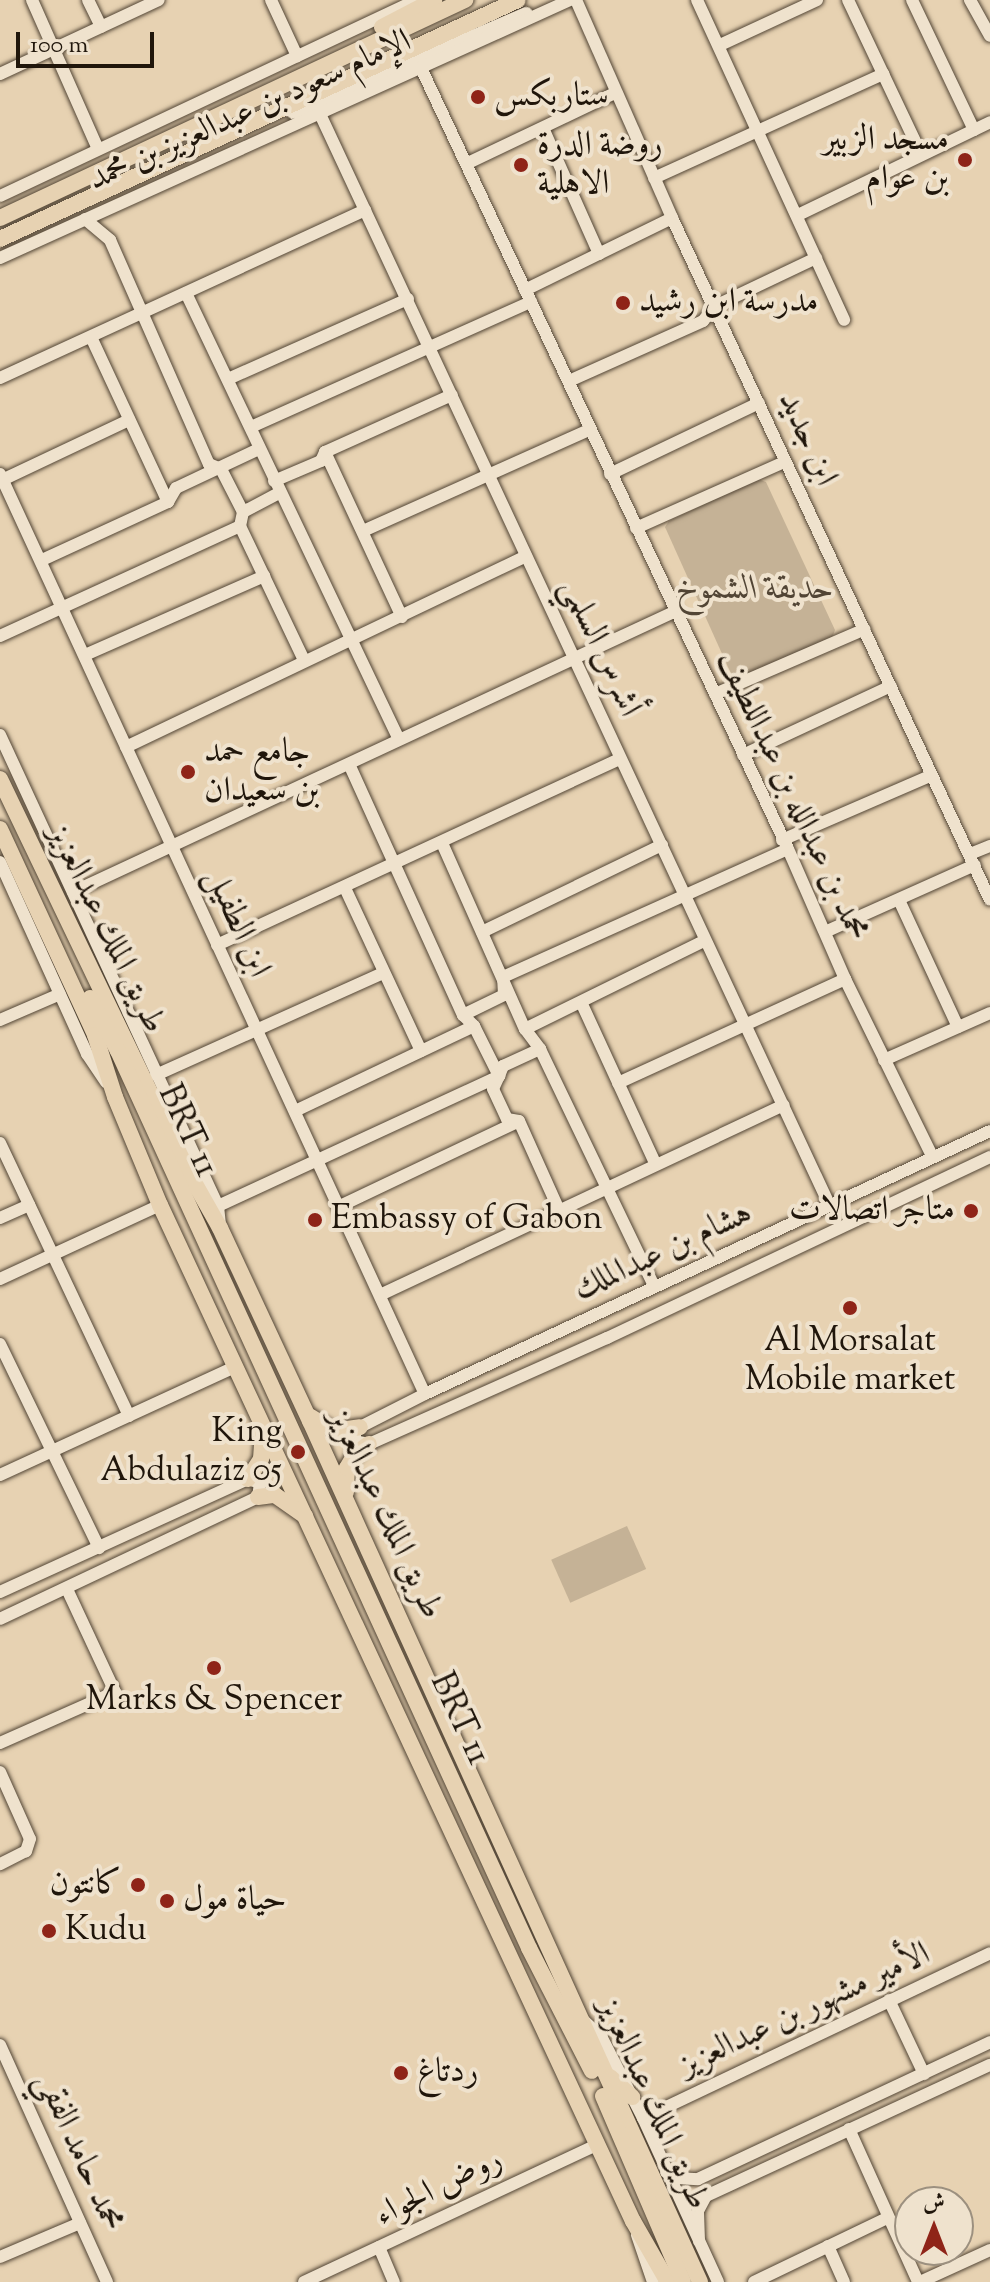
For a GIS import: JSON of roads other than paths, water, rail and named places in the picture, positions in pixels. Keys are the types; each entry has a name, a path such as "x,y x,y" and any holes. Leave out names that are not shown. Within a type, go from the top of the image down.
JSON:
{"main road":[{"path":"274,88 324,57 434,0"},
{"name":"الإمام سعود بن عبدالعزيز بن محمد","path":"0,218 465,0"},
{"name":"الإمام سعود بن عبدالعزيز بن محمد","path":"0,239 518,0"},
{"name":"طريق الملك عبدالعزيز","path":"0,779 190,1175 220,1228 346,1498 700,2282"},
{"name":"طريق الملك عبدالعزيز","path":"0,829 95,1035 115,1097 160,1205 633,2221 668,2282"},
{"name":"BRT 11","path":"43,920 75,967 118,1051"},
{"name":"BRT 11","path":"86,958 87,979 118,1051 529,1948 586,2056 683,2282"},
{"path":"304,1409 317,1424 328,1429 341,1431 360,1427"},
{"path":"248,1479 261,1459 263,1425"},
{"path":"346,1498 347,1468 355,1454 369,1444"},
{"path":"258,1497 275,1495 308,1518"},
{"path":"586,2056 632,2097"}],"street":[{"path":"32,0 97,147"},
{"path":"88,0 101,27"},
{"path":"2,68 55,48 159,0"},
{"path":"271,0 297,56"},
{"path":"0,196 97,147 242,84 416,0"},
{"path":"188,150 289,114 508,19 568,0"},
{"name":"الإمام سعود بن عبدالعزيز بن محمد","path":"0,258 568,0"},
{"name":"ابن جديد","path":"576,0 615,93 784,462 990,900"},
{"path":"697,0 844,320"},
{"path":"720,45 817,0"},
{"path":"848,0 921,154"},
{"path":"912,0 974,130"},
{"path":"970,0 989,32"},
{"name":"محمد بن عبدالله بن عبداللطيف","path":"421,68 785,844 884,1060 927,1159 933,1184"},
{"path":"654,178 883,74"},
{"path":"468,163 615,93"},
{"name":"أشرس السلمي","path":"320,114 830,1206"},
{"path":"798,215 990,122"},
{"path":"543,128 599,254"},
{"path":"0,378 365,210"},
{"path":"251,427 430,346 672,218"},
{"path":"85,219 110,240 209,464 221,469 243,512 240,526 304,660"},
{"path":"569,381 703,321 715,306 816,258"},
{"path":"186,293 399,739"},
{"path":"228,379 408,299"},
{"path":"91,337 168,502"},
{"path":"243,512 276,487 321,461 325,452 452,395"},
{"path":"610,474 759,403"},
{"path":"1,478 129,420"},
{"path":"363,531 589,430"},
{"path":"42,560 168,502 176,488 259,449"},
{"path":"325,452 402,617"},
{"path":"636,528 784,462"},
{"name":"ابن الطفيل","path":"1,478 42,560 255,1030 425,1394"},
{"path":"0,636 240,526"},
{"path":"126,747 526,556"},
{"path":"85,655 264,576"},
{"path":"73,892 676,611"},
{"path":"715,694 865,629"},
{"path":"743,755 891,686"},
{"path":"0,735 218,1206 220,1228"},
{"path":"217,945 620,759"},
{"path":"349,764 463,1015 474,1026 499,1076"},
{"path":"503,977 684,897 785,844 932,775"},
{"path":"442,843 525,1029 540,1049 654,1286"},
{"path":"482,932 662,845"},
{"path":"825,932 899,900 972,860 990,846"},
{"path":"0,862 87,1054 115,1097"},
{"path":"345,888 421,1051"},
{"path":"899,900 958,1027"},
{"path":"525,1029 704,941"},
{"path":"156,1075 383,973"},
{"path":"463,1015 504,995 503,977"},
{"path":"618,1083 845,979"},
{"path":"0,1020 60,994"},
{"path":"581,1002 656,1165"},
{"path":"884,1060 990,1013"},
{"path":"295,1111 474,1026"},
{"path":"519,1121 507,1119 493,1089 503,1066 540,1049"},
{"path":"218,1206 499,1076"},
{"path":"380,1295 783,1105"},
{"path":"338,1207 519,1121"},
{"path":"519,1121 559,1210"},
{"name":"هشام بن عبدالملك","path":"360,1427 654,1286 990,1131"},
{"path":"0,1143 129,1416"},
{"name":"هشام بن عبدالملك","path":"369,1444 607,1338 990,1157"},
{"path":"0,1218 29,1205"},
{"path":"0,1279 160,1205"},
{"path":"0,1344 99,1548"},
{"path":"0,1475 235,1367"},
{"path":"360,1427 355,1433 355,1441 369,1444"},
{"path":"0,1592 248,1479 260,1483 258,1497 0,1619"},
{"path":"0,1743 115,1692 67,1589"},
{"path":"0,1772 30,1839 26,1851 0,1864"},
{"name":"الأمير مشهور بن عبدالعزيز","path":"643,2118 990,1953"},
{"path":"889,2000 924,2074"},
{"path":"582,2019 602,2038 643,2118 718,2282"},
{"path":"666,2172 676,2178 698,2179 990,2042"},
{"name":"محمد حامد الفقي","path":"0,2045 107,2282"},
{"path":"699,2241 698,2211 706,2196 990,2065"},
{"path":"0,2078 13,2071"},
{"path":"849,2129 887,2218 919,2282 990,2250"},
{"name":"روض الجواء","path":"304,2282 598,2144"},
{"path":"698,2179 694,2189 697,2194 706,2196"},
{"path":"754,2282 887,2218"},
{"path":"633,2221 653,2282"},
{"path":"0,2257 80,2223"},
{"path":"828,2246 844,2282"},
{"path":"379,2247 394,2282"}],"place":[{"name":"ستاربكس","path":"478,97"},
{"name":"مسجد الزبير بن عوام","path":"965,160"},
{"name":"روضة الدرة الاهلية","path":"521,165"},
{"name":"مدرسة ابن رشيد","path":"623,303"},
{"name":"جامع حمد بن سعيدان","path":"188,772"},
{"name":"متاجر اتصالات","path":"971,1211"},
{"name":"Embassy of Gabon","path":"315,1220"},
{"name":"Al Morsalat Mobile market","path":"850,1308"},
{"name":"King Abdulaziz 05","path":"298,1452"},
{"name":"Marks & Spencer","path":"214,1668"},
{"name":"كانتون","path":"138,1885"},
{"name":"حياة مول","path":"167,1901"},
{"name":"Kudu","path":"49,1931"},
{"name":"ردتاغ","path":"401,2073"}],"park label":[{"name":"حديقة الشموخ","path":"755,590"}]}
